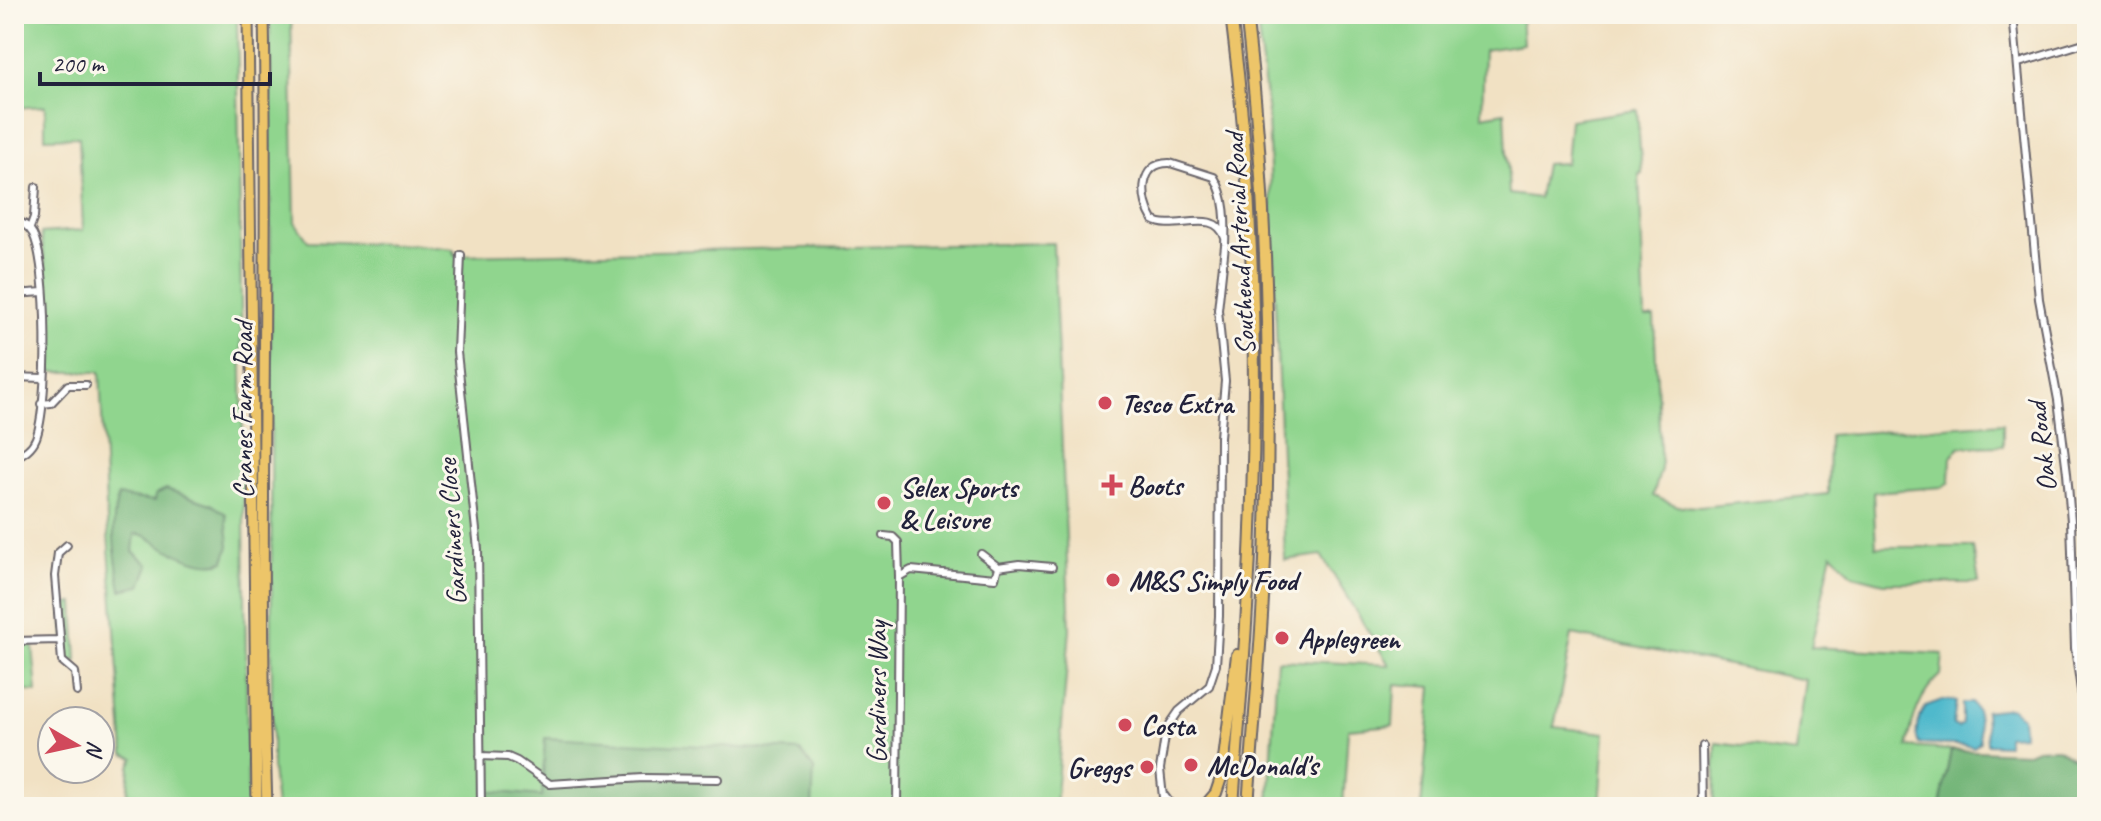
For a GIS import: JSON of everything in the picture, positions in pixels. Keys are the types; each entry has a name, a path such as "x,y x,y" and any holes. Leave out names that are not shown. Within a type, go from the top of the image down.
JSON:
{"highway":[{"name":"Southend Arterial Road","path":"1231,14 1242,116 1251,253 1255,399 1251,530 1233,807"},
{"name":"Southend Arterial Road","path":"1246,14 1258,127 1266,252 1269,399 1265,559 1248,807"},
{"path":"1204,807 1216,793 1222,775 1251,530"}],"main road":[{"name":"Cranes Farm Road","path":"248,14 257,807"},
{"name":"Cranes Farm Road","path":"264,14 263,445 268,807"}],"street":[{"name":"Oak Road","path":"2013,14 2039,299 2058,400 2067,473 2075,648 2087,732"},
{"path":"2019,63 2087,42"},
{"path":"1164,807 1161,759 1166,730 1179,711 1209,686 1216,665 1220,437 1225,381 1218,310 1225,238 1222,198 1214,177 1170,163 1152,169 1143,194 1153,220 1164,225 1212,223 1222,229 1225,238"},
{"path":"30,228 36,187"},
{"path":"14,219 30,228 38,248 46,329 41,404 33,443 14,458"},
{"name":"Gardiners Close","path":"461,255 457,352 478,546 481,807"},
{"path":"14,294 43,292"},
{"path":"14,377 43,378"},
{"path":"41,404 51,403 68,385 86,385"},
{"name":"Gardiners Way","path":"884,536 893,537 898,542 897,807"},
{"path":"67,545 58,553 55,568 62,661 75,672 77,692"},
{"path":"981,554 998,567 1019,564 1052,567"},
{"path":"899,577 911,570 995,578 998,567"},
{"path":"14,641 60,640"},
{"path":"1702,746 1703,807"},
{"path":"480,756 508,757 550,784 643,778 718,779"},
{"path":"1161,780 1164,795 1173,807"}],"green space":[{"path":"14,14 237,14 248,807 126,807 130,766 134,758 124,754 106,506 100,372 50,372 51,309 41,233 83,230 79,137 45,138 45,106 14,108"},
{"path":"270,14 291,14 295,222 308,241 416,245 454,249 455,255 1053,243 1070,629 1055,807 276,807 272,769"},
{"path":"1256,14 1521,14 1523,44 1484,50 1482,116 1505,112 1509,194 1539,198 1545,164 1566,163 1570,120 1637,110 1642,173 1639,174 1645,317 1654,317 1661,469 1653,496 1678,506 1700,507 1828,494 1829,435 2003,423 2003,446 1960,447 1951,457 1950,482 1943,487 1873,492 1876,547 1973,547 1979,583 1884,583 1853,575 1832,553 1811,647 1943,654 1941,675 1922,699 1907,747 1951,750 1940,807 1755,807 1714,803 1716,743 1796,753 1806,680 1572,635 1554,727 1605,733 1600,807 1421,807 1432,687 1395,684 1393,725 1348,729 1343,807 1269,807 1277,660 1389,665 1321,555 1285,560 1268,116"},
{"path":"166,489 211,504 226,514 229,546 224,561 210,563 194,560 170,551 146,536 135,534 133,551 149,565 141,586 121,590 114,531 118,496 155,501 156,494"},
{"path":"74,603 77,661 66,660 62,604"},
{"path":"17,646 33,646 37,692 15,690 14,700 14,652"},
{"path":"545,738 800,751 814,769 812,807 489,807 487,791 542,796"},
{"path":"2057,748 2078,761 2079,807 1940,807 1951,750 2027,753 2036,749"}],"water":[{"path":"1942,700 1956,701 1953,725 1958,727 1962,724 1962,703 1972,703 1977,710 1980,742 1974,747 1919,744 1917,729 1923,711 1926,706"},
{"path":"2011,708 2022,717 2023,735 2007,736 2007,745 1987,744 1985,711"}],"place":[{"name":"Tesco Extra","path":"1105,403"},
{"name":"Boots","path":"1112,485"},
{"name":"Selex Sports & Leisure","path":"884,503"},
{"name":"M&S Simply Food","path":"1113,580"},
{"name":"Applegreen","path":"1282,638"},
{"name":"Costa","path":"1125,725"},
{"name":"McDonald's","path":"1191,765"},
{"name":"Greggs","path":"1147,767"}]}
